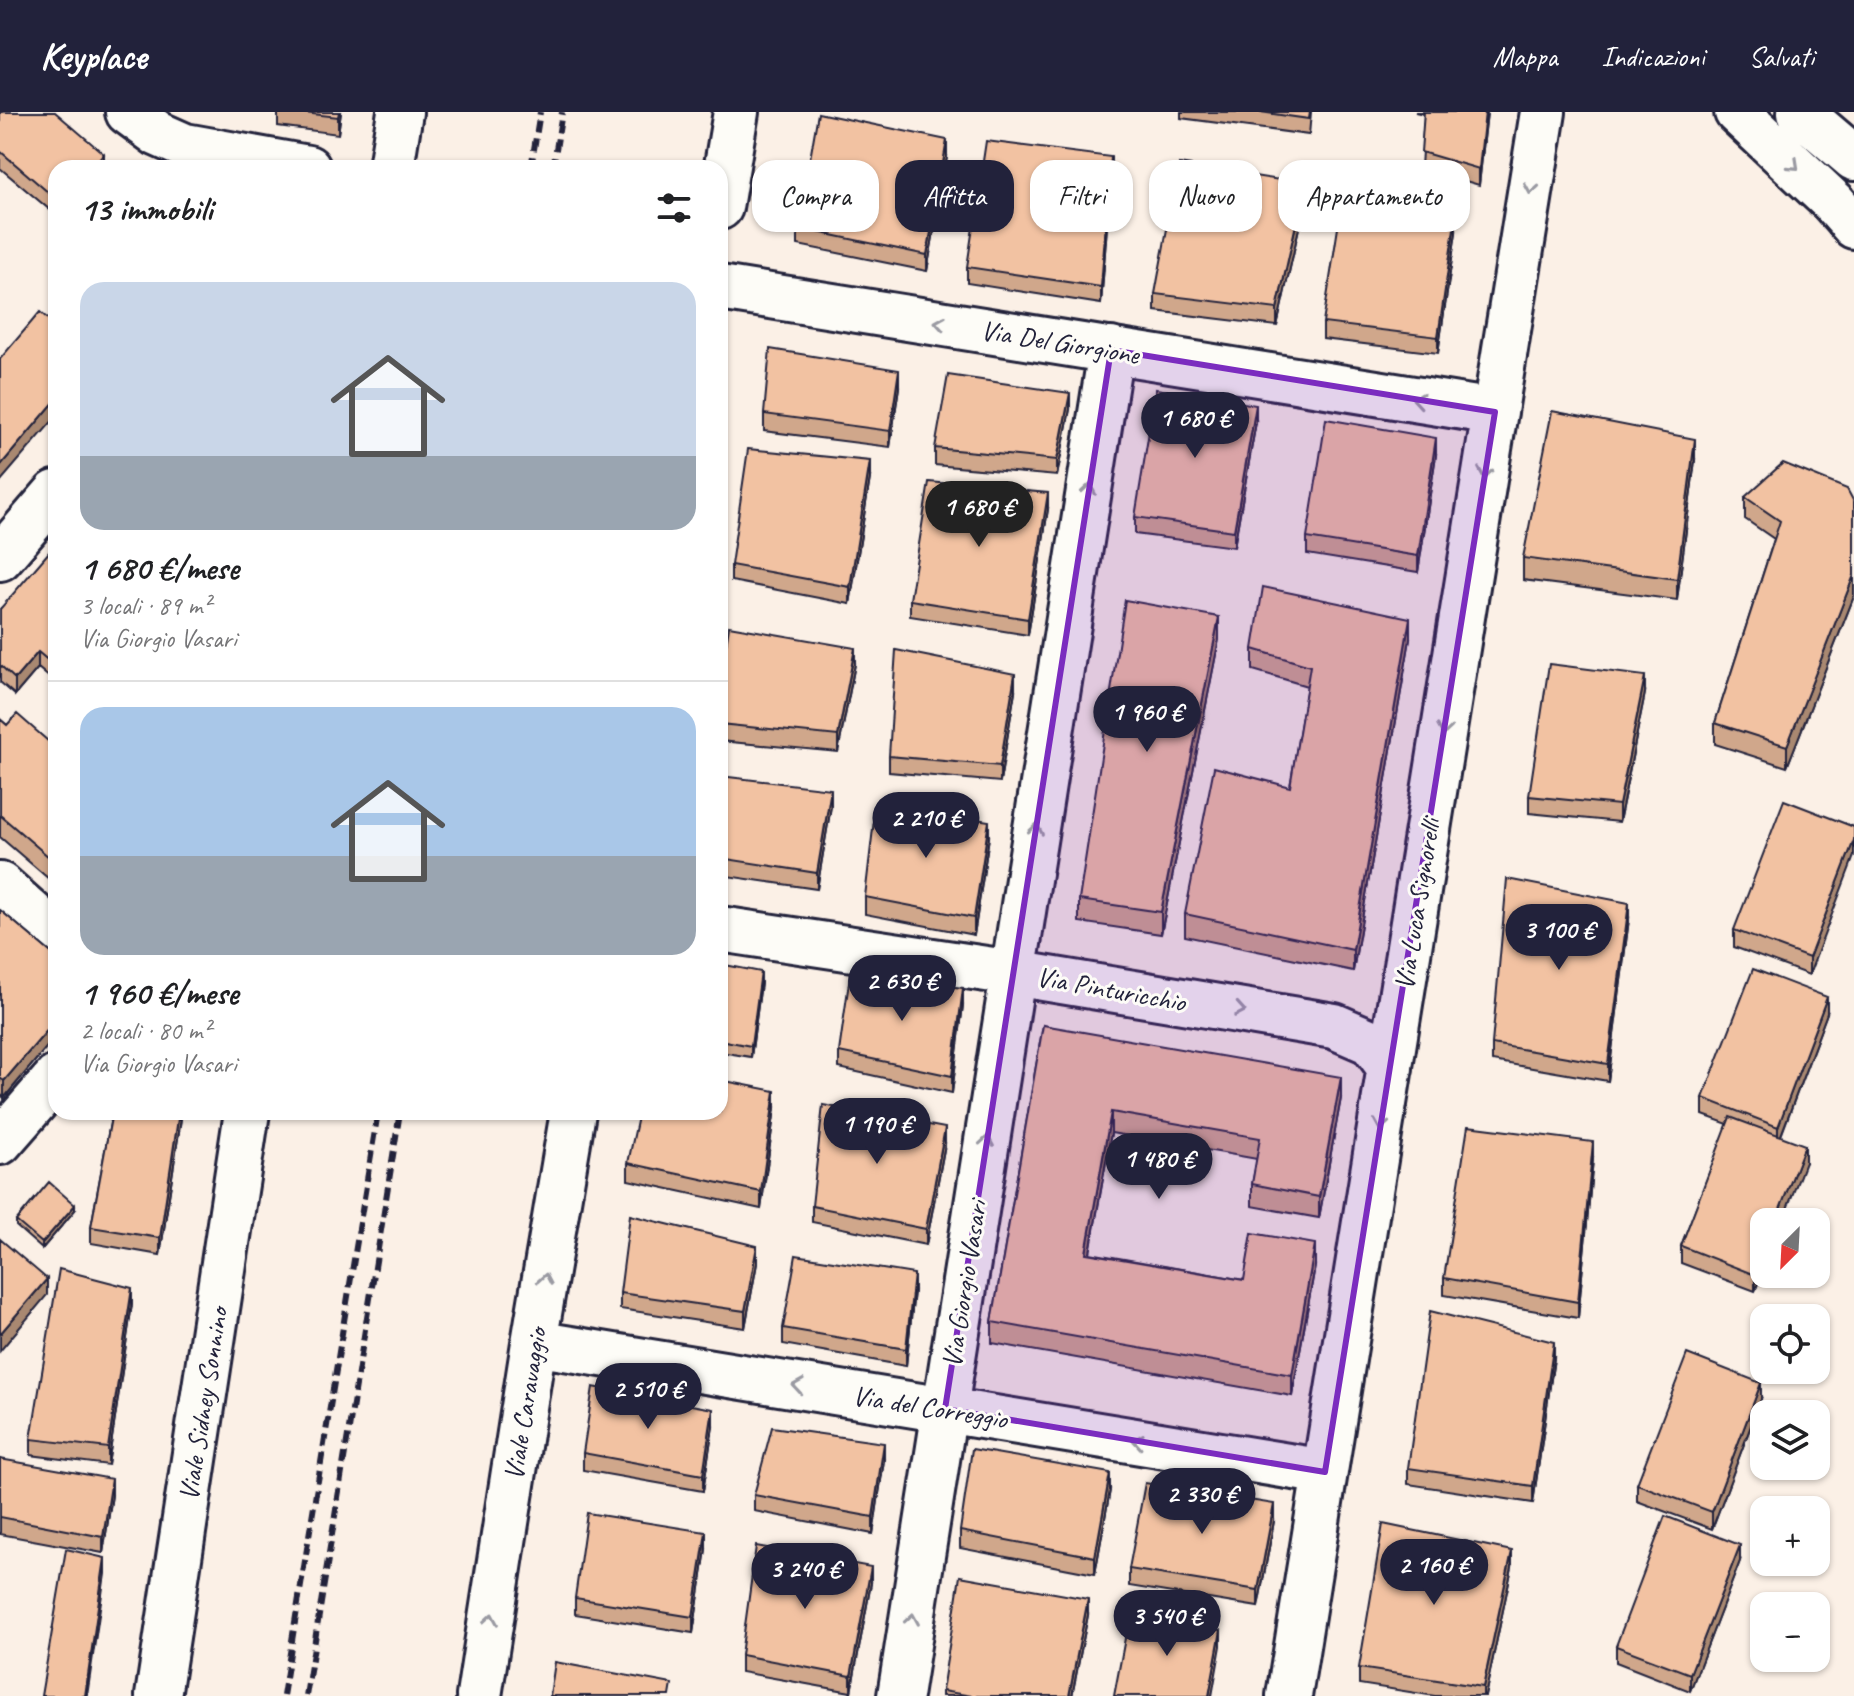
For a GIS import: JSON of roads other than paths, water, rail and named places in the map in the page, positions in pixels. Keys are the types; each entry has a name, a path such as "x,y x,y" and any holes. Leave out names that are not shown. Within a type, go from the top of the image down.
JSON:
{"street":[{"path":"128,112 158,134 185,146 263,160"},
{"path":"392,160 400,112"},
{"path":"728,160 736,112"},
{"name":"Via Luca Signorelli","path":"1289,1696 1543,112"},
{"path":"1737,112 1833,202 1854,226"},
{"path":"1800,112 1854,158"},
{"name":"Via Del Giorgione","path":"728,289 1495,412"},
{"name":"Via Giorgio Vasari","path":"900,1696 1111,350"},
{"path":"0,558 48,502"},
{"path":"0,885 48,928"},
{"name":"Via Pinturicchio","path":"728,930 1334,1026 1371,1042 1390,1068"},
{"path":"0,1142 48,1087"},
{"name":"Viale Sidney Sonnino","path":"158,1696 246,1120"},
{"name":"Viale Caravaggio","path":"479,1696 572,1120"},
{"name":"Via del Correggio","path":"534,1343 1325,1472"}],"railway":[{"path":"532,160 540,112"},
{"path":"554,160 562,112"},
{"path":"283,1696 377,1120"},
{"path":"306,1696 399,1120"}]}
